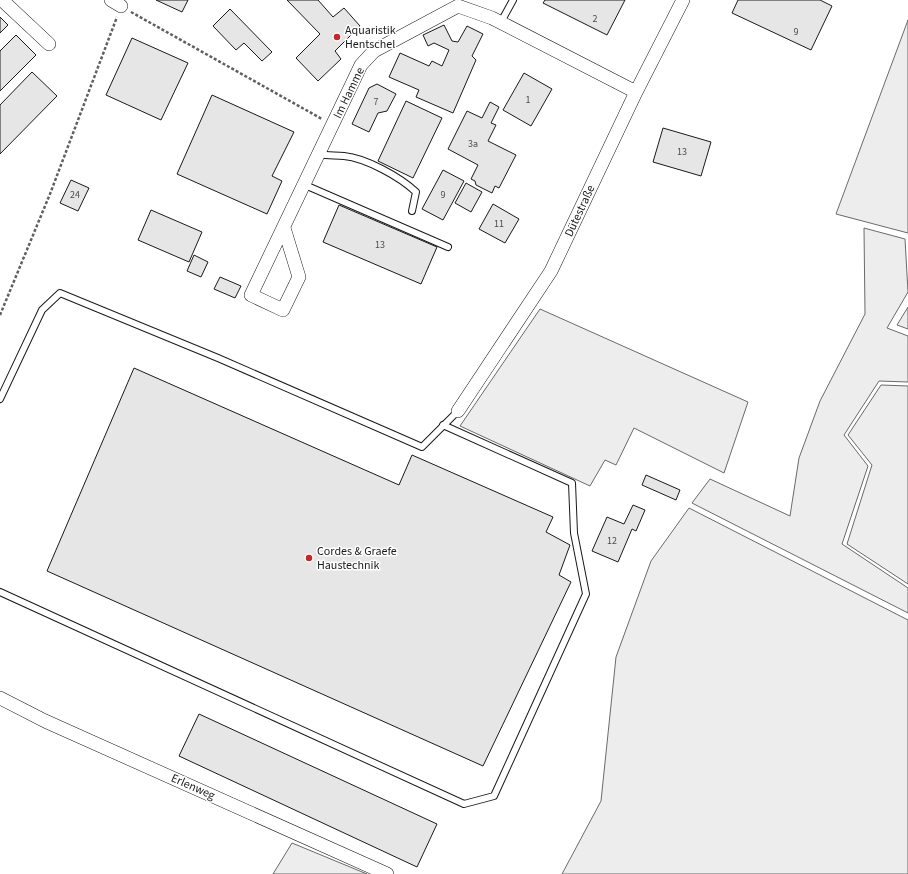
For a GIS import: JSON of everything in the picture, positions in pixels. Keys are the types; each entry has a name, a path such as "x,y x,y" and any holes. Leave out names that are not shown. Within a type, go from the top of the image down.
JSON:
{"street":[{"path":"2,0 49,44"},
{"name":"Dütestraße","path":"458,411 551,271 636,92 683,0"},
{"name":"Im Hamme","path":"284,228 299,277 283,310 251,295 305,185 361,65 374,51 457,3 501,22 636,92"},
{"name":"Erlenweg","path":"0,698 45,721 387,874"}],"lane":[{"path":"501,22 513,0"},
{"path":"319,154 328,156 344,156 368,162 408,184 416,192 412,211"},
{"path":"305,185 448,247"},
{"path":"0,399 42,310 60,293 218,358 422,447 458,411"},
{"path":"0,592 464,804 494,796 586,594 574,533 572,483 443,425"}],"path":[{"path":"0,314 50,194 116,3 333,125"}],"shaded area":[{"path":"908,20 908,233 836,214"},
{"path":"864,228 905,239 908,292 887,328 908,336 908,382 879,381 844,435 868,466 842,544 908,588 908,613 692,503 710,479 790,516 799,458 820,401 865,314"},
{"path":"908,307 908,329 897,325"},
{"path":"540,309 748,402 724,473 634,428 616,465 605,460 590,486 460,426"},
{"path":"881,385 908,386 908,584 847,544 872,465 848,435"},
{"path":"689,508 908,620 908,874 562,874 601,801 616,657 651,561"},
{"path":"292,843 367,874 273,874"}],"building":[{"path":"156,0 188,0 182,12"},
{"path":"287,0 318,0 333,17 344,8 360,26 335,51 341,59 318,81 296,58 320,34"},
{"path":"545,0 625,0 607,35 543,3"},
{"path":"738,0 820,0 832,6 811,50 732,13"},
{"path":"230,9 272,52 262,61 244,43 236,50 213,26"},
{"path":"0,17 8,25 0,33"},
{"path":"444,25 452,41 458,42 467,26 483,34 472,56 476,60 453,113 416,97 419,90 389,77 400,53 429,66 432,61 442,66 449,50 434,43 428,46 423,35"},
{"path":"16,35 36,55 0,91 0,51"},
{"path":"132,38 188,63 161,120 106,95"},
{"path":"32,72 57,96 0,154 0,105"},
{"path":"524,73 552,89 531,126 503,110"},
{"path":"377,84 396,94 387,111 378,113 369,132 352,124 369,88"},
{"path":"212,95 294,132 272,176 282,181 267,214 177,174"},
{"path":"406,101 442,118 413,178 378,161"},
{"path":"490,102 499,107 491,123 496,125 488,141 516,155 499,188 495,186 492,193 476,185 475,181 471,179 478,165 448,149 467,111 482,118"},
{"path":"663,128 711,142 701,176 653,162"},
{"path":"443,170 464,181 443,220 422,209"},
{"path":"71,180 89,188 78,211 60,203"},
{"path":"466,183 482,192 471,212 455,203"},
{"path":"493,204 519,219 505,243 479,229"},
{"path":"339,205 437,247 421,284 323,242"},
{"path":"151,210 202,232 189,262 138,240"},
{"path":"194,255 208,262 201,277 187,271"},
{"path":"220,277 241,286 235,298 214,289"},
{"name":"Cordes & Graefe Haustechnik","path":"134,368 399,485 412,455 553,517 546,532 570,545 559,575 571,582 483,766 47,571"},
{"path":"646,475 680,490 676,500 642,485"},
{"path":"633,505 645,510 636,531 632,529 618,562 592,551 607,517 624,524"},
{"path":"199,714 437,824 417,867 179,756"}],"place":[{"name":"Aquaristik Hentschel","path":"337,37"},
{"name":"Cordes & Graefe Haustechnik","path":"309,558"}]}
